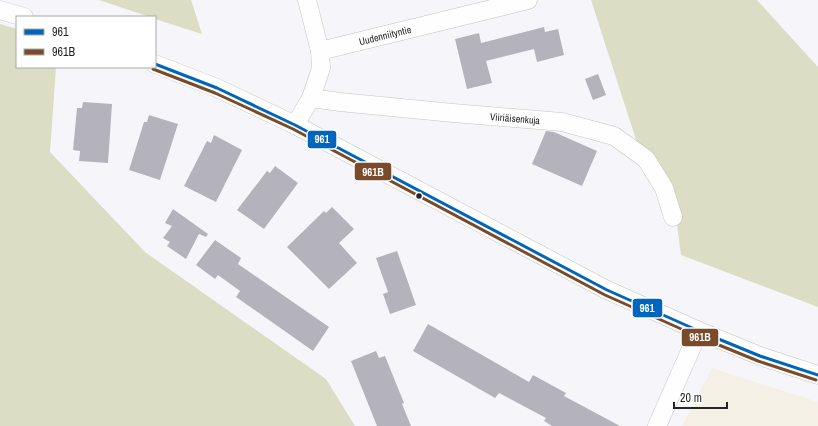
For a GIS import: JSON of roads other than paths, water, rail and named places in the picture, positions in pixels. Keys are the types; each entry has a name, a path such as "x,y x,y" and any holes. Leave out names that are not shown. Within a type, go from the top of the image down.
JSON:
{"street":[{"path":"295,125 311,98 321,68 320,51 307,0"},
{"name":"Uudenniityntie","path":"320,51 528,0"},
{"path":"0,10 21,16"},
{"path":"156,64 211,86 295,125 607,290 699,331 760,356 818,375"},
{"name":"Viiriäisenkuja","path":"311,98 453,114 562,122 614,136 646,159 664,188 673,217"},
{"path":"658,426 699,331"}]}
